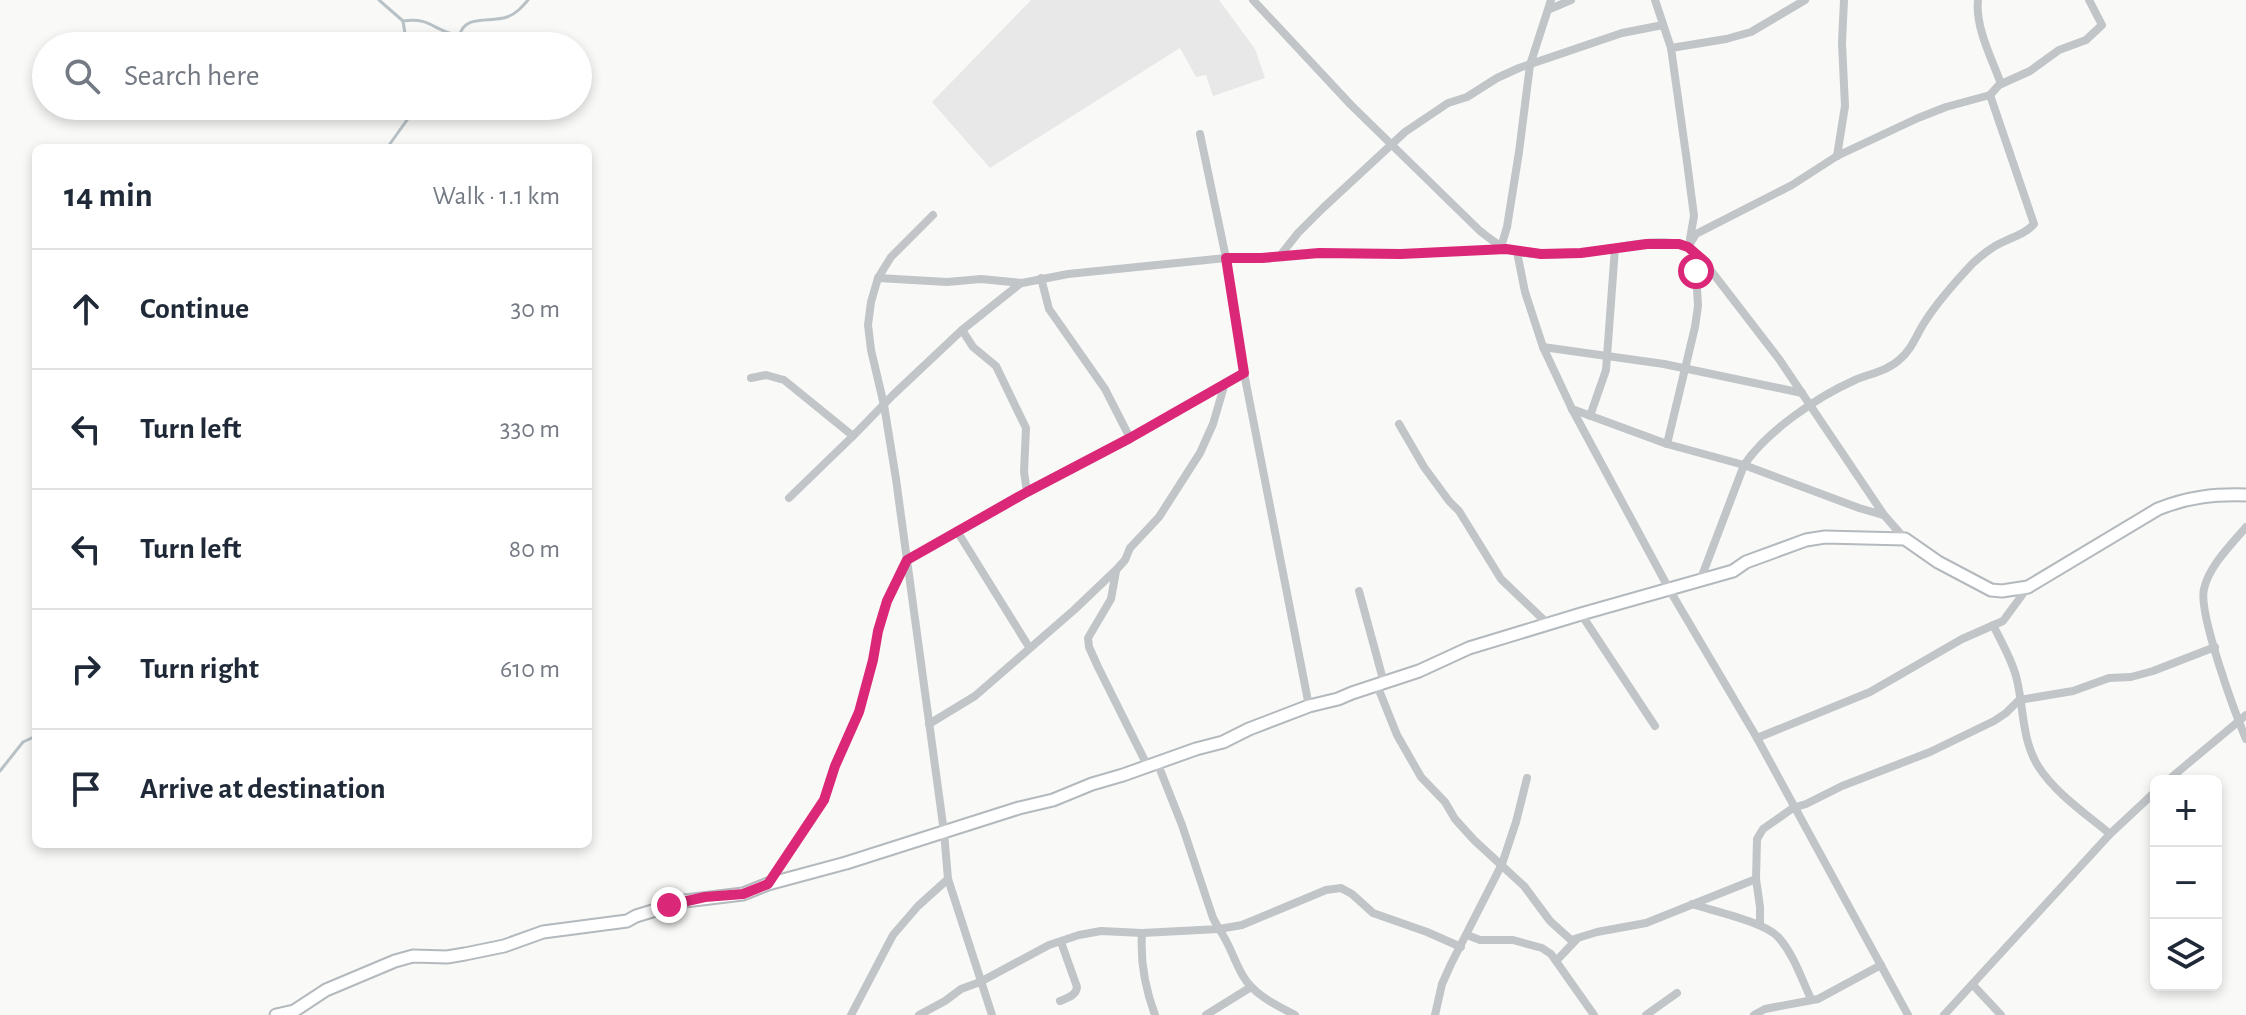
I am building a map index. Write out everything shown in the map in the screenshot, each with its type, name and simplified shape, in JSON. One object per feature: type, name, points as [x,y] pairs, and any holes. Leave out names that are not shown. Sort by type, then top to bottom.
[{"type":"street","points":[[1253,0],[1351,105],[1480,231],[1504,248],[1541,254],[1581,253],[1647,244],[1688,247],[1702,259],[1802,393],[1884,515],[1905,539],[1938,562],[1991,590],[2028,587],[2158,509],[2180,500],[2204,495],[2246,495]]},
{"type":"street","points":[[1504,248],[1530,65],[1550,5],[1571,0]]},
{"type":"street","points":[[1655,0],[1671,48],[1694,216],[1688,247]]},
{"type":"street","points":[[1671,48],[1751,32],[1805,0]]},
{"type":"street","points":[[1837,156],[1845,106],[1842,43],[1844,0]]},
{"type":"street","points":[[1978,0],[1984,37],[2001,84]]},
{"type":"street","points":[[1688,247],[1696,234],[1792,185],[1837,156],[1918,118],[1990,95],[2001,84],[2030,71],[2059,50],[2086,40],[2102,25],[2089,0]]},
{"type":"street","points":[[1279,257],[1323,208],[1405,132],[1448,103],[1467,97],[1497,78],[1530,65],[1622,33],[1663,25]]},
{"type":"street","points":[[1700,581],[1744,465],[1755,448],[1811,406],[1854,380],[1901,360],[1927,317],[1959,278],[1983,254],[2021,235],[2034,224],[1990,95]]},
{"type":"street","points":[[1200,134],[1309,706]]},
{"type":"street","points":[[933,215],[891,257],[878,278],[868,325],[884,405],[907,560],[948,879],[992,1015]]},
{"type":"street","points":[[878,278],[947,282],[981,279],[1022,283],[1041,278],[1226,258],[1504,248]]},
{"type":"street","points":[[1590,416],[1606,370],[1615,248]]},
{"type":"street","points":[[1517,252],[1525,292],[1543,347],[1572,409],[1669,589],[1757,738],[1908,1015]]},
{"type":"street","points":[[1667,444],[1695,327],[1698,306],[1696,271],[1702,259]]},
{"type":"street","points":[[1041,278],[1049,309],[1105,389],[1130,438]]},
{"type":"street","points":[[789,498],[962,330],[1022,283]]},
{"type":"street","points":[[962,330],[973,347],[996,366],[1026,428],[1024,472],[1027,492]]},
{"type":"street","points":[[1543,347],[1684,369],[1802,393]]},
{"type":"street","points":[[768,884],[824,800],[859,712],[887,601],[907,560],[1244,373]]},
{"type":"street","points":[[751,378],[766,375],[784,380],[853,436]]},
{"type":"street","points":[[929,724],[975,696],[1074,610],[1125,560],[1130,548],[1159,517],[1200,453],[1225,383]]},
{"type":"street","points":[[1572,409],[1667,444],[1744,465],[1884,515]]},
{"type":"street","points":[[1399,424],[1424,467],[1459,511],[1501,579],[1548,624]]},
{"type":"street","points":[[2246,527],[2209,575],[2203,591],[2203,608],[2242,718],[2246,739]]},
{"type":"street","points":[[957,531],[1029,647]]},
{"type":"street","points":[[276,1015],[294,1011],[326,990],[413,956],[447,957],[483,951],[543,932],[613,924],[685,901],[743,894],[1053,800],[1223,742],[1309,706],[1434,665],[1469,648],[1733,571],[1746,562],[1806,540],[1825,537],[1905,539]]},
{"type":"street","points":[[1117,569],[1108,606],[1088,638],[1089,647],[1182,825],[1213,918],[1227,940],[1242,975],[1251,987],[1295,1015]]},
{"type":"street","points":[[1757,738],[1870,692],[1962,639],[2003,621],[2028,587]]},
{"type":"street","points":[[1359,591],[1380,684],[1397,735],[1421,777],[1474,840],[1524,886],[1550,921],[1571,940],[1589,933],[1646,923],[1756,879]]},
{"type":"street","points":[[1581,614],[1655,726]]},
{"type":"street","points":[[1993,625],[2016,675],[2027,741],[2038,766],[2060,791],[2110,834]]},
{"type":"street","points":[[1760,925],[1757,839],[1763,829],[1793,808],[1930,752],[1994,721],[2019,700],[2073,691],[2109,678],[2131,677],[2215,647]]},
{"type":"street","points":[[2174,775],[2242,718]]},
{"type":"street","points":[[1435,1015],[1442,984],[1502,864],[1527,778]]},
{"type":"street","points":[[1944,1015],[2110,834],[2150,797]]},
{"type":"street","points":[[851,1015],[893,935],[918,906],[948,879]]},
{"type":"street","points":[[919,1015],[961,989],[1049,945],[1101,931],[1142,933],[1242,925],[1326,890],[1341,888],[1373,913],[1461,947]]},
{"type":"street","points":[[1691,904],[1760,925],[1779,938],[1811,999]]},
{"type":"street","points":[[1142,933],[1140,952],[1147,992],[1155,1015]]},
{"type":"street","points":[[1467,935],[1480,940],[1513,940],[1542,948],[1557,960],[1594,1015]]},
{"type":"street","points":[[1557,960],[1577,939]]},
{"type":"street","points":[[1060,1001],[1072,995],[1077,987],[1061,942]]},
{"type":"street","points":[[1754,1015],[1765,1009],[1826,995],[1881,965]]},
{"type":"street","points":[[1973,985],[2001,1015]]},
{"type":"street","points":[[1206,1015],[1251,987]]},
{"type":"street","points":[[1646,1015],[1677,993]]},
{"type":"shaded area","points":[[1031,0],[1219,0],[1255,49],[1265,78],[1213,96],[1206,75],[1196,77],[1180,48],[990,168],[932,102]]},
{"type":"waterway","points":[[379,0],[403,21]]},
{"type":"waterway","points":[[461,32],[473,21],[510,16],[528,0]]},
{"type":"waterway","points":[[405,32],[403,21],[412,20],[426,22],[448,32]]},
{"type":"waterway","points":[[390,144],[407,120]]},
{"type":"waterway","points":[[0,771],[23,742],[32,738]]},
{"type":"route","points":[[669,905],[705,897],[743,894],[768,884],[813,819],[824,800],[859,712],[887,601],[907,560],[1244,373],[1226,258],[1506,249],[1541,254],[1581,253],[1622,246],[1679,244],[1688,247],[1702,259],[1696,271]]}]
